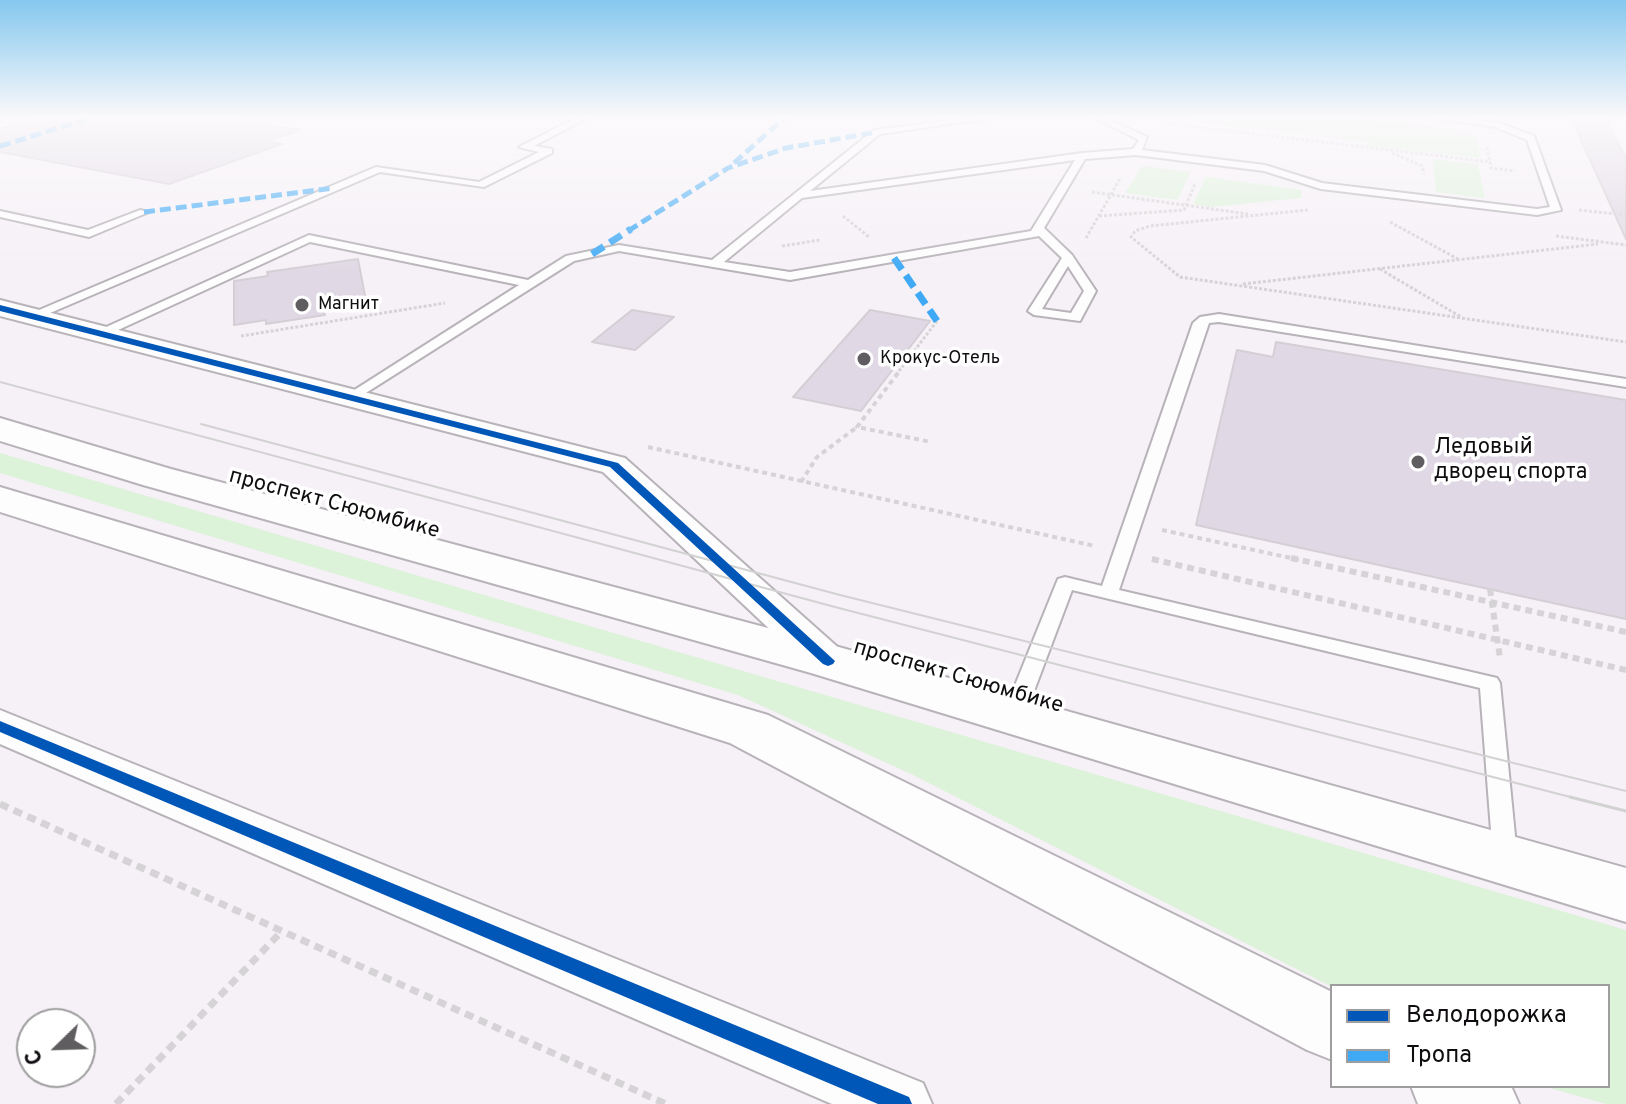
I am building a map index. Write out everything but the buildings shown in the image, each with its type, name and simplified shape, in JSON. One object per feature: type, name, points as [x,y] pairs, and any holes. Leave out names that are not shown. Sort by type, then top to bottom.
[{"type":"main road","name":"проспект Сююмбике","points":[[0,429],[157,477],[828,661],[1626,895]]},
{"type":"main road","points":[[0,499],[749,729],[1330,1026]]},
{"type":"main road","points":[[1451,1088],[1482,1104]]},
{"type":"street","points":[[0,308],[614,465],[828,661]]},
{"type":"street","points":[[0,726],[902,1104]]},
{"type":"lane","points":[[31,316],[378,170]]},
{"type":"lane","points":[[382,170],[480,185],[511,170]]},
{"type":"lane","points":[[714,264],[833,170]]},
{"type":"lane","points":[[803,195],[985,170]]},
{"type":"lane","points":[[350,399],[570,258],[619,248],[790,276],[1035,234],[1074,170]]},
{"type":"lane","points":[[1273,170],[1321,186],[1537,212],[1553,211],[1555,207],[1542,170]]},
{"type":"lane","points":[[0,214],[89,234],[144,212]]},
{"type":"lane","points":[[1038,229],[1070,260],[1090,291],[1075,318],[1034,311],[1070,260]]},
{"type":"lane","points":[[100,333],[309,238],[525,288]]},
{"type":"lane","points":[[1109,593],[1200,323],[1205,320],[1219,318],[1626,383]]},
{"type":"lane","points":[[1014,715],[1065,583],[1490,683],[1505,859]]},
{"type":"path","points":[[1070,260],[1126,170]]},
{"type":"path","points":[[1099,216],[1184,210],[1201,170]]},
{"type":"path","points":[[1504,170],[1543,174]]},
{"type":"path","points":[[1063,188],[1257,215]]},
{"type":"path","points":[[1555,207],[1626,215]]},
{"type":"path","points":[[835,209],[894,258]]},
{"type":"path","points":[[1312,209],[1150,226],[1135,231],[1131,237],[1180,277],[1626,342]]},
{"type":"path","points":[[1380,217],[1459,259]]},
{"type":"path","points":[[1548,234],[1626,245]]},
{"type":"path","points":[[1234,285],[1608,243]]},
{"type":"path","points":[[1380,268],[1464,318]]},
{"type":"path","points":[[232,337],[525,288]]},
{"type":"path","points":[[801,482],[817,457],[857,427],[937,321]]},
{"type":"path","points":[[857,427],[931,442]]},
{"type":"path","points":[[701,460],[1122,552],[1626,670]]},
{"type":"path","points":[[1132,523],[1626,632]]},
{"type":"path","points":[[1490,589],[1498,640]]},
{"type":"path","points":[[0,804],[666,1104]]},
{"type":"path","points":[[116,1104],[282,931]]},
{"type":"green space","points":[[1140,170],[1191,172],[1177,200],[1125,193]]},
{"type":"green space","points":[[1434,170],[1479,170],[1485,198],[1436,192]]},
{"type":"green space","points":[[1206,177],[1302,190],[1301,198],[1212,207],[1193,204]]},
{"type":"green space","points":[[0,453],[1626,930],[1626,1104],[1606,1104],[1550,1088],[1610,1088],[1610,984],[1330,986],[913,775],[738,695],[0,473]]},
{"type":"tram line","points":[[0,382],[835,607],[1578,799]]},
{"type":"tram line","points":[[201,424],[840,595],[1626,791]]},
{"type":"tram line","points":[[1570,797],[1578,799]]},
{"type":"tram line","points":[[1578,799],[1626,811]]},
{"type":"marked path","points":[[592,254],[726,170]]},
{"type":"marked path","points":[[144,212],[334,188]]},
{"type":"marked path","points":[[894,258],[937,321]]},
{"type":"cycle path","points":[[0,308],[614,465],[828,661]]},
{"type":"cycle path","points":[[0,726],[902,1104]]},
{"type":"place","name":"Магнит","points":[[302,305]]},
{"type":"place","name":"Крокус-Отель","points":[[864,359]]},
{"type":"place","name":"Ледовый дворец спорта","points":[[1418,462]]}]
